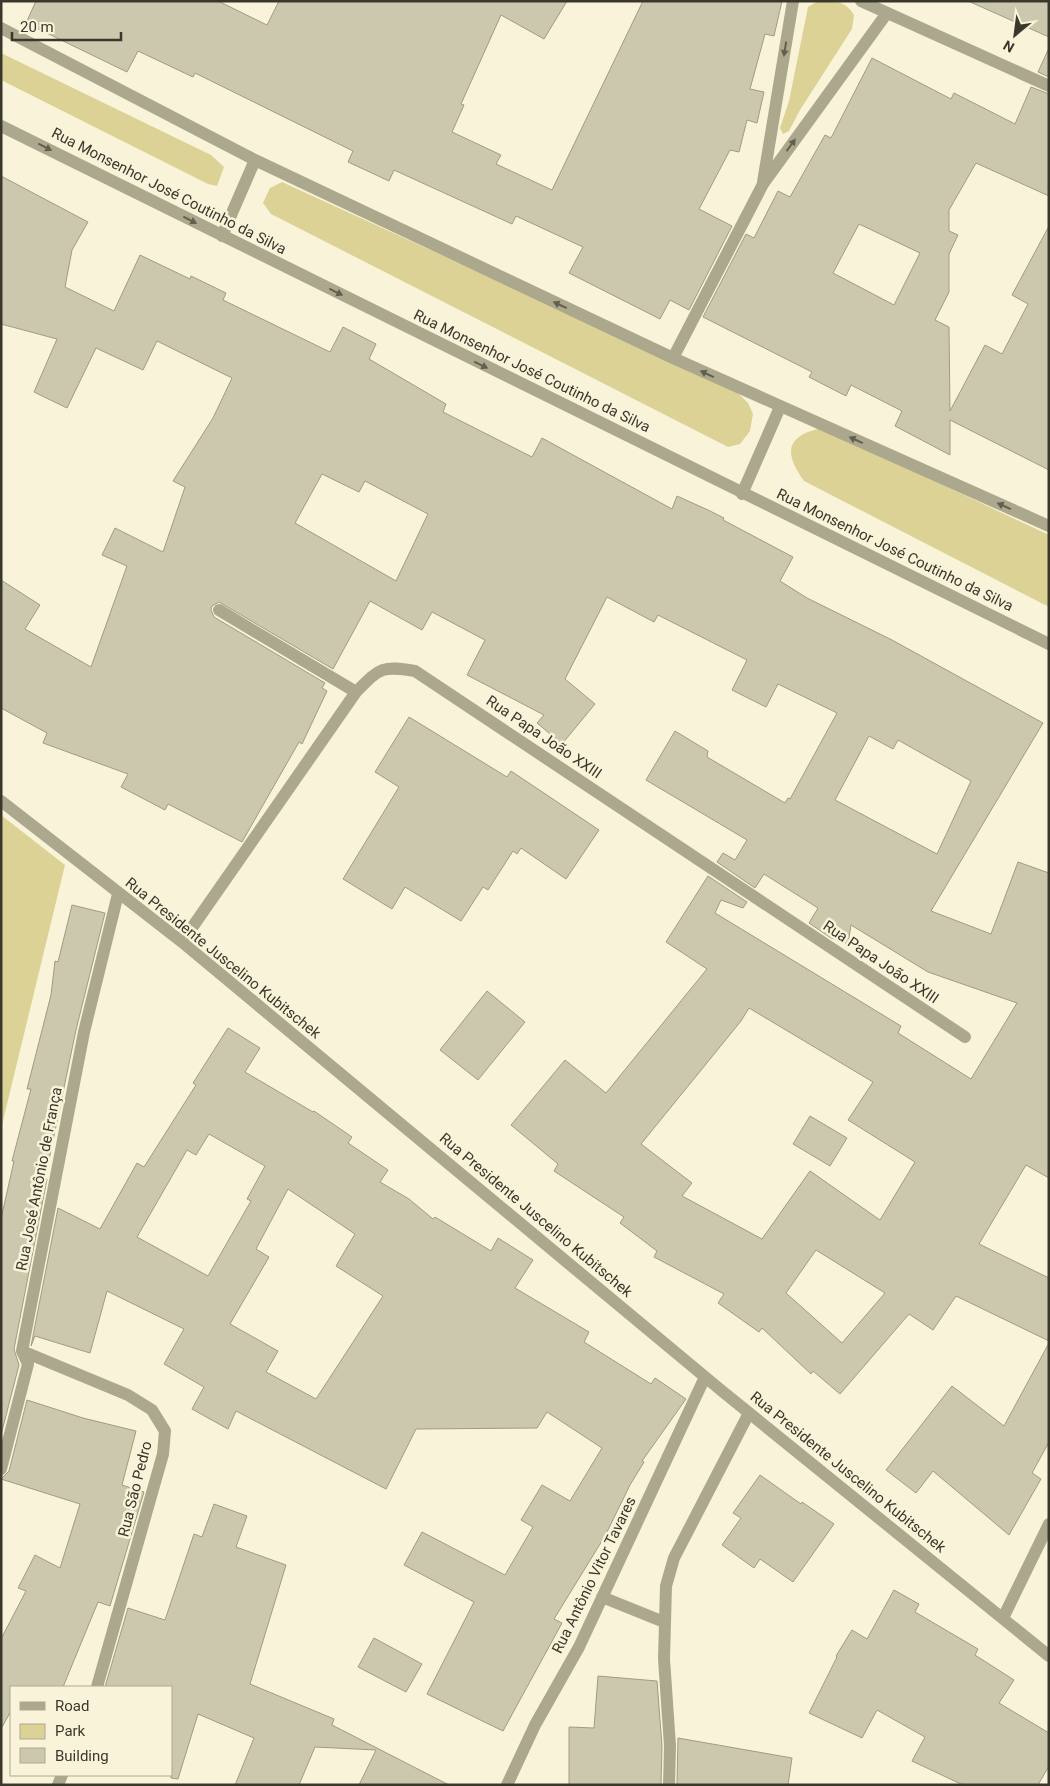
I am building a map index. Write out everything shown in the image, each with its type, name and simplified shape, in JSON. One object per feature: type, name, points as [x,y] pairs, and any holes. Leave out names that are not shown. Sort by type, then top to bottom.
[{"type":"street","points":[[763,184],[793,1]]},
{"type":"street","points":[[861,1],[1049,86]]},
{"type":"street","points":[[673,358],[763,184],[887,13]]},
{"type":"street","points":[[1,28],[255,160],[673,358],[1049,526]]},
{"type":"street","name":"Rua Monsenhor José Coutinho da Silva","points":[[1,126],[742,494],[1049,644]]},
{"type":"street","points":[[222,236],[255,160]]},
{"type":"street","points":[[742,494],[780,407]]},
{"type":"street","points":[[219,610],[356,692]]},
{"type":"street","name":"Rua Papa João XXIII","points":[[182,942],[356,692],[378,670],[397,668],[415,670],[965,1037]]},
{"type":"street","name":"Rua Presidente Juscelino Kubitschek","points":[[1,801],[182,942],[705,1377],[1049,1656]]},
{"type":"street","name":"Rua José Antônio de França","points":[[1,1469],[28,1364],[22,1351],[84,1032],[118,894]]},
{"type":"street","name":"Rua São Pedro","points":[[22,1351],[128,1395],[152,1410],[165,1431],[163,1454],[96,1686]]},
{"type":"street","name":"Rua Antônio Vitor Tavares","points":[[507,1785],[535,1725],[579,1647],[705,1377]]},
{"type":"street","points":[[669,1785],[664,1622],[666,1586],[674,1558],[749,1413]]},
{"type":"street","points":[[1003,1618],[1049,1524]]},
{"type":"street","points":[[602,1597],[664,1622]]},
{"type":"green space","points":[[818,1],[834,1],[847,6],[854,15],[852,29],[800,110],[789,131],[783,134],[780,128],[789,101],[808,7]]},
{"type":"green space","points":[[1,53],[211,155],[224,167],[217,186],[208,184],[1,80]]},
{"type":"green space","points":[[282,182],[734,389],[748,403],[753,414],[750,431],[740,444],[728,447],[271,214],[263,203],[270,188]]},
{"type":"green space","points":[[822,428],[1049,535],[1049,607],[804,481],[793,462],[792,447],[801,436]]},
{"type":"green space","points":[[1,815],[65,865],[1,1129]]},
{"type":"building","points":[[36,1],[218,1],[267,25],[279,1],[567,1],[544,39],[501,15],[461,104],[464,105],[452,132],[501,155],[496,164],[552,190],[643,1],[782,1],[774,36],[765,34],[750,89],[764,92],[757,123],[747,120],[739,152],[730,150],[699,209],[732,226],[689,310],[670,300],[660,319],[569,273],[583,247],[516,216],[512,224],[394,170],[389,181],[348,162],[353,151],[195,73],[193,77],[138,51],[127,72],[26,23]]},
{"type":"building","points":[[968,1],[1049,1],[1049,37]]},
{"type":"building","points":[[1049,48],[1049,77],[1038,72]]},
{"type":"building","points":[[872,58],[951,99],[954,93],[1015,124],[1031,87],[1049,94],[1049,196],[976,163],[949,210],[949,231],[958,235],[949,254],[949,292],[935,320],[949,327],[950,411],[985,345],[1002,354],[1028,304],[1012,295],[1049,226],[1049,470],[950,420],[950,455],[895,426],[902,411],[851,385],[846,396],[809,377],[812,372],[703,317],[746,234],[754,238],[778,191],[790,197],[825,135],[831,138]],"holes":[[[859,224],[920,253],[894,305],[833,273]]]},
{"type":"building","points":[[1,176],[88,222],[72,250],[65,287],[114,311],[140,255],[190,279],[191,276],[226,293],[223,300],[330,352],[343,327],[376,344],[369,359],[446,404],[443,412],[532,457],[542,438],[672,509],[677,496],[724,518],[723,520],[793,557],[780,581],[807,598],[892,640],[1043,723],[931,911],[991,934],[1018,862],[1049,873],[1049,1178],[1026,1165],[979,1244],[1049,1278],[1049,1341],[956,1296],[933,1330],[909,1314],[840,1394],[813,1371],[811,1374],[762,1328],[759,1332],[718,1303],[724,1294],[654,1257],[657,1251],[620,1223],[624,1217],[554,1171],[558,1164],[511,1125],[565,1060],[606,1093],[707,969],[666,942],[708,876],[747,902],[743,908],[721,900],[715,913],[901,1026],[898,1033],[971,1079],[1017,1003],[928,972],[851,925],[848,944],[831,938],[809,923],[818,908],[764,874],[755,888],[717,862],[723,853],[735,860],[747,840],[646,780],[675,731],[708,751],[707,757],[785,803],[788,798],[790,799],[837,713],[778,684],[766,707],[732,690],[747,660],[658,615],[654,622],[607,597],[565,679],[595,704],[562,744],[537,723],[544,715],[467,675],[485,640],[432,612],[422,630],[370,601],[333,669],[219,602],[212,606],[211,610],[214,617],[325,683],[322,688],[327,691],[302,744],[299,742],[242,842],[168,804],[165,810],[121,787],[128,774],[43,743],[47,733],[1,708],[1,580],[40,605],[25,629],[91,667],[127,566],[102,555],[115,528],[163,552],[185,487],[173,481],[213,418],[232,378],[157,341],[143,370],[96,348],[67,408],[34,392],[57,339],[1,324]],"holes":[[[322,474],[359,492],[365,481],[428,514],[396,581],[295,523]],[[869,736],[893,749],[898,740],[971,781],[937,854],[835,800]],[[749,1008],[873,1082],[848,1120],[915,1162],[880,1220],[810,1171],[762,1239],[682,1196],[692,1183],[641,1144],[741,1021]],[[816,1250],[885,1293],[842,1343],[786,1293]]]},
{"type":"building","points":[[409,717],[507,777],[511,771],[599,830],[566,879],[521,848],[517,854],[513,851],[488,890],[483,887],[461,921],[405,887],[392,909],[343,879],[399,787],[375,772]]},
{"type":"building","points":[[72,905],[105,913],[76,1030],[45,1179],[47,1179],[14,1349],[19,1365],[1,1435],[1,1219],[14,1161],[12,1161],[31,1089],[27,1089],[51,995],[55,961],[58,962]]},
{"type":"building","points":[[487,991],[525,1022],[478,1080],[440,1050]]},
{"type":"building","points":[[228,1028],[260,1048],[245,1072],[314,1111],[352,1137],[348,1143],[388,1170],[380,1182],[409,1199],[433,1219],[435,1217],[491,1251],[498,1238],[533,1260],[515,1288],[589,1332],[584,1342],[651,1384],[655,1378],[686,1399],[642,1461],[644,1462],[630,1485],[605,1536],[554,1619],[562,1623],[503,1731],[427,1694],[474,1602],[404,1565],[422,1532],[505,1575],[533,1527],[521,1520],[542,1485],[570,1501],[602,1448],[547,1412],[537,1428],[416,1429],[386,1489],[236,1411],[228,1429],[192,1409],[204,1387],[164,1364],[184,1329],[107,1291],[90,1353],[35,1336],[31,1346],[58,1208],[100,1229],[137,1163],[144,1167],[196,1085],[193,1083]],"holes":[[[209,1134],[265,1166],[247,1199],[251,1201],[208,1276],[137,1237],[187,1150],[196,1155]],[[288,1189],[355,1234],[336,1266],[383,1296],[316,1399],[266,1372],[278,1351],[230,1324],[269,1257],[256,1249]]]},
{"type":"building","points":[[810,1116],[847,1138],[830,1166],[793,1144]]},
{"type":"building","points":[[1049,1343],[1049,1442],[1032,1473],[1041,1479],[1009,1535],[933,1471],[916,1493],[886,1470],[952,1386],[1004,1426]]},
{"type":"building","points":[[27,1400],[83,1418],[136,1431],[122,1485],[144,1492],[110,1606],[98,1602],[63,1686],[10,1686],[10,1713],[1,1729],[1,1639],[26,1591],[18,1588],[35,1555],[60,1568],[80,1504],[1,1479],[9,1471]]},
{"type":"building","points":[[760,1475],[801,1504],[802,1502],[834,1524],[793,1582],[760,1559],[754,1568],[722,1545],[741,1518],[733,1513]]},
{"type":"building","points":[[214,1504],[247,1516],[236,1547],[286,1565],[250,1684],[334,1719],[332,1725],[449,1785],[359,1785],[376,1750],[315,1747],[299,1785],[235,1785],[254,1738],[198,1714],[178,1779],[171,1778],[172,1686],[105,1686],[128,1608],[165,1620],[194,1534],[202,1537]]},
{"type":"building","points":[[894,1590],[919,1604],[915,1612],[978,1649],[975,1655],[1014,1680],[999,1703],[1049,1733],[1049,1766],[1038,1785],[963,1785],[912,1761],[925,1737],[877,1710],[862,1738],[809,1713],[836,1656],[852,1630],[867,1639]]},
{"type":"building","points":[[374,1638],[422,1664],[406,1692],[358,1667]]},
{"type":"building","points":[[598,1676],[657,1681],[662,1746],[661,1785],[569,1785],[569,1727],[594,1728]]},
{"type":"building","points":[[678,1738],[792,1758],[788,1785],[677,1785]]}]
